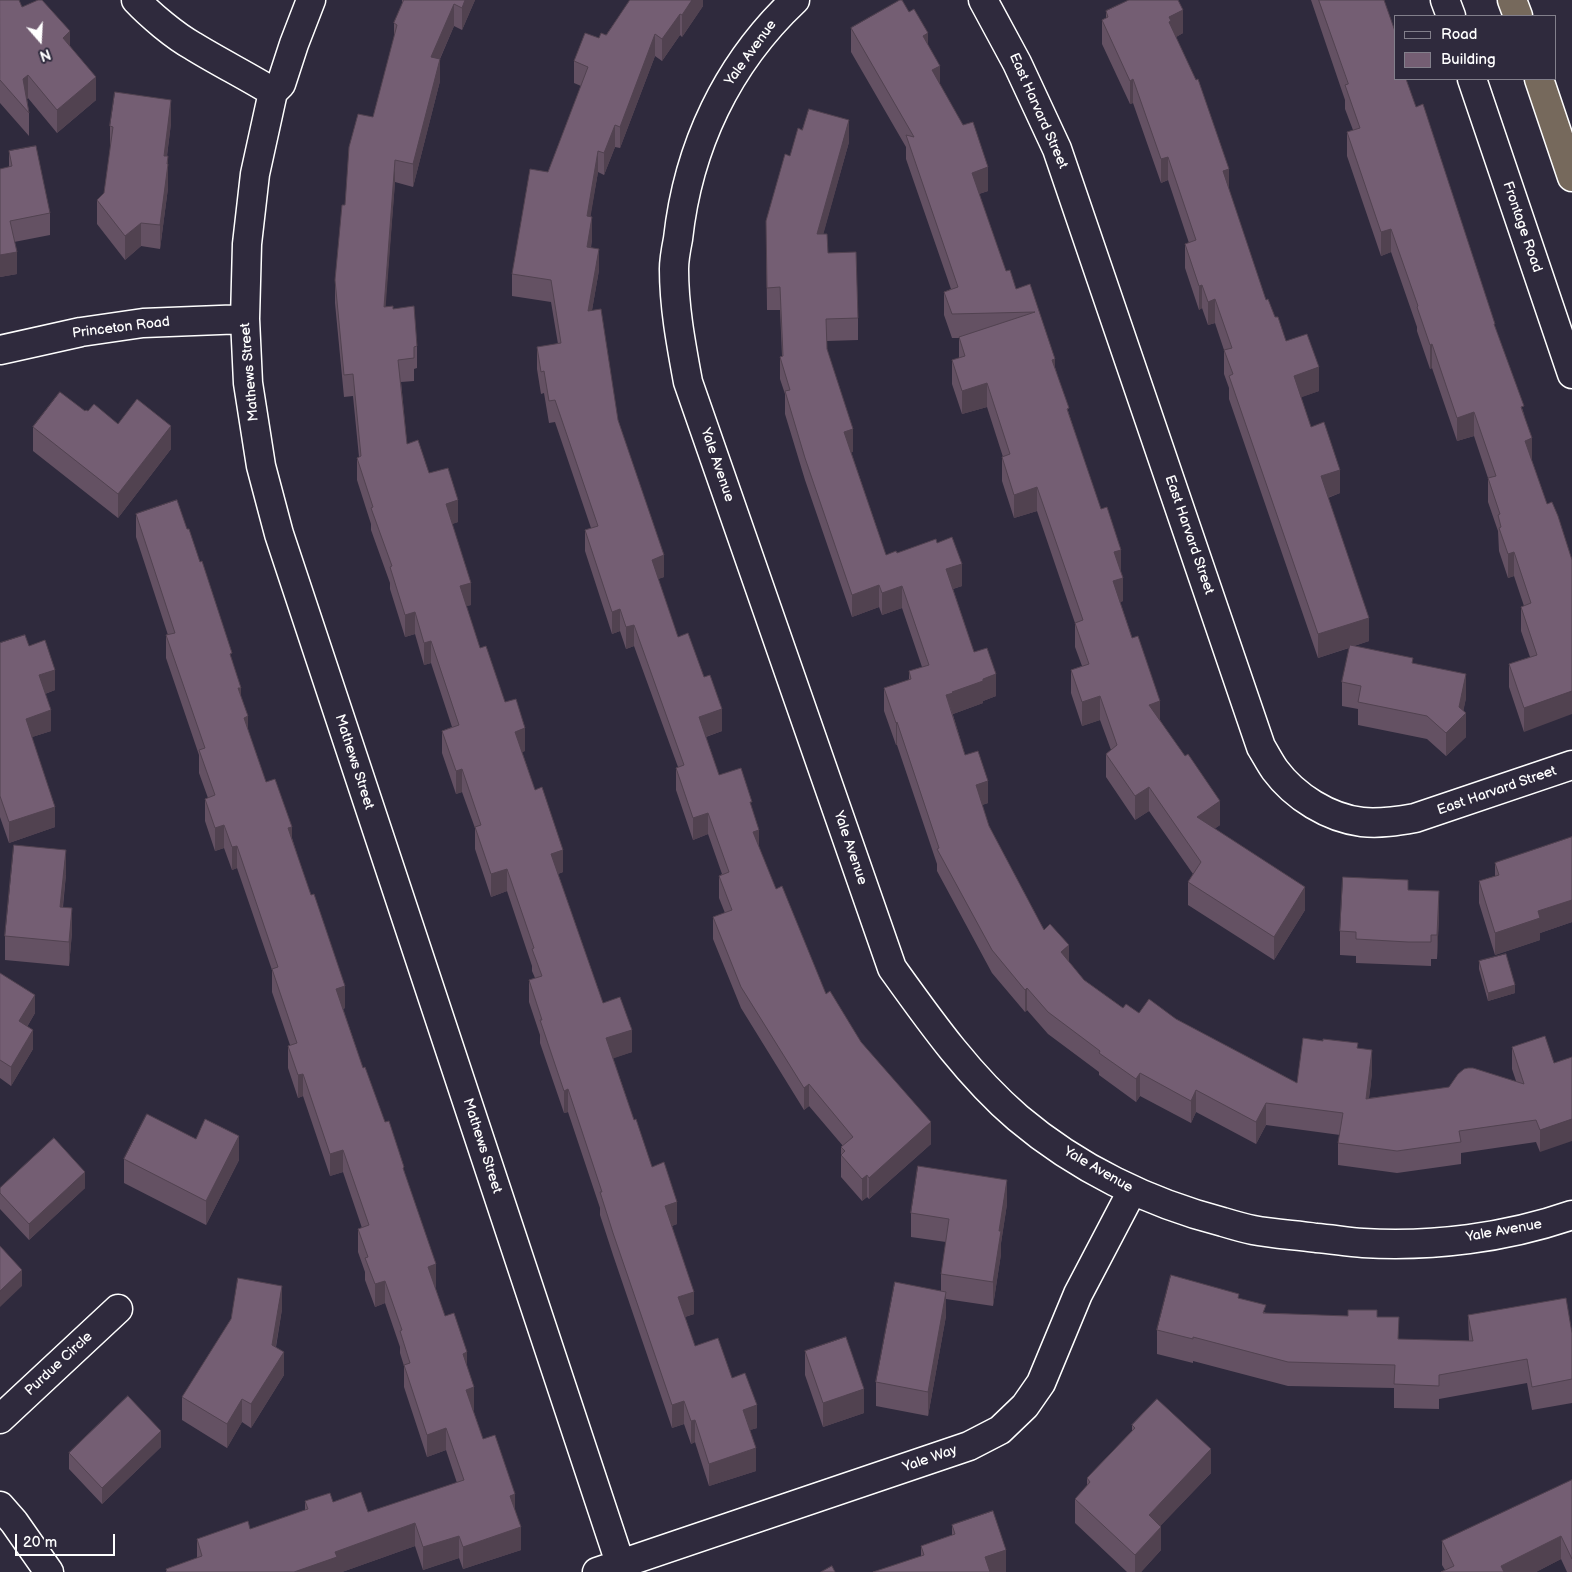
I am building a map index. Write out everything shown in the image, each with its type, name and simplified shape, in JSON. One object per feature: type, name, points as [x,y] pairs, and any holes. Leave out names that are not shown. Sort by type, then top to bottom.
[{"type":"highway","points":[[1512,0],[1518,15]]},
{"type":"highway","points":[[1539,80],[1572,177]]},
{"type":"street","points":[[136,0],[191,46],[245,74],[273,92],[281,84],[311,0]]},
{"type":"street","name":"Yale Avenue","points":[[795,0],[777,17],[736,70],[716,106],[697,149],[681,208],[674,268],[676,322],[688,382],[892,968],[929,1020],[972,1074],[1018,1118],[1069,1156],[1132,1191],[1191,1214],[1253,1230],[1362,1243],[1422,1243],[1492,1236],[1550,1223],[1572,1215]]},
{"type":"street","name":"East Harvard Street","points":[[983,0],[1017,63],[1058,149],[1261,747],[1275,771],[1299,795],[1328,813],[1361,822],[1388,823],[1415,818],[1572,765]]},
{"type":"street","points":[[1445,0],[1450,15]]},
{"type":"street","name":"Frontage Road","points":[[1472,80],[1572,374]]},
{"type":"street","name":"Mathews Street","points":[[273,92],[254,183],[247,244],[245,319],[248,384],[261,466],[279,534],[614,1569]]},
{"type":"street","name":"Princeton Road","points":[[0,350],[81,332],[143,323],[245,319]]},
{"type":"street","name":"Yale Way","points":[[614,1569],[969,1446],[1000,1430],[1025,1406],[1041,1383],[1078,1294],[1132,1191]]},
{"type":"street","name":"Purdue Circle","points":[[0,1419],[118,1309]]},
{"type":"street","points":[[0,1506],[14,1522],[49,1572]]},
{"type":"building","points":[[0,0],[19,0],[22,7],[42,0],[70,31],[63,38],[96,77],[57,110],[28,75],[23,79],[29,113],[0,80]]},
{"type":"building","points":[[404,0],[465,0],[462,8],[454,4],[431,57],[440,59],[413,164],[395,160],[384,307],[393,306],[393,309],[414,306],[417,346],[414,347],[414,358],[398,360],[407,444],[418,440],[429,473],[448,468],[458,500],[446,504],[471,583],[460,586],[480,648],[486,646],[505,702],[516,699],[525,728],[515,732],[535,790],[542,787],[563,850],[551,854],[603,1003],[620,997],[632,1030],[606,1038],[652,1167],[664,1162],[677,1202],[665,1206],[694,1292],[678,1297],[695,1346],[718,1338],[732,1378],[745,1373],[757,1405],[743,1410],[756,1448],[709,1464],[695,1420],[691,1421],[684,1401],[672,1405],[613,1233],[600,1192],[602,1192],[568,1089],[564,1091],[540,1020],[542,1020],[529,980],[542,976],[532,949],[534,948],[507,869],[491,874],[475,827],[481,825],[462,769],[456,771],[442,731],[459,725],[431,641],[424,643],[415,612],[405,615],[390,567],[392,566],[371,508],[373,507],[357,458],[361,456],[353,374],[344,375],[335,280],[342,205],[345,205],[349,147],[358,114],[373,117],[397,25],[394,23]]},
{"type":"building","points":[[630,0],[692,0],[662,39],[655,34],[620,127],[615,125],[604,153],[598,151],[587,216],[592,217],[587,247],[599,249],[588,311],[601,309],[618,420],[664,555],[652,560],[678,637],[688,633],[704,677],[710,675],[722,709],[699,717],[719,775],[741,768],[759,830],[753,832],[776,889],[782,886],[826,994],[830,991],[861,1042],[931,1122],[869,1178],[867,1175],[862,1179],[841,1155],[845,1151],[841,1147],[853,1137],[809,1084],[804,1088],[741,987],[713,917],[732,910],[719,876],[729,872],[708,813],[693,818],[676,768],[684,765],[634,625],[626,627],[620,609],[612,612],[585,530],[598,526],[555,400],[549,401],[544,371],[541,372],[537,347],[561,343],[551,280],[512,274],[530,169],[548,172],[588,67],[574,61],[585,33],[599,38],[601,33],[606,35]]},
{"type":"building","points":[[902,0],[909,12],[914,9],[928,33],[923,36],[940,66],[932,70],[963,125],[973,122],[988,167],[972,173],[1006,271],[1010,270],[1016,289],[1030,284],[1055,359],[1052,360],[1069,408],[1067,409],[1101,509],[1107,507],[1121,550],[1114,552],[1123,578],[1113,581],[1132,638],[1138,636],[1160,701],[1149,705],[1185,756],[1188,754],[1220,801],[1197,817],[1305,887],[1274,937],[1188,882],[1201,862],[1149,787],[1135,796],[1106,754],[1117,745],[1100,696],[1082,702],[1071,670],[1089,664],[1075,623],[1083,620],[1037,487],[1014,495],[1002,457],[1010,454],[987,383],[962,391],[952,360],[965,356],[959,337],[1035,312],[952,314],[944,292],[958,287],[906,135],[914,137],[851,28]]},
{"type":"building","points":[[1129,0],[1178,0],[1183,10],[1169,17],[1171,21],[1169,22],[1196,80],[1198,79],[1229,169],[1223,171],[1266,300],[1268,299],[1275,317],[1278,317],[1286,341],[1307,334],[1319,367],[1294,376],[1311,427],[1324,422],[1340,470],[1321,476],[1369,618],[1318,634],[1229,376],[1233,374],[1224,350],[1232,348],[1215,299],[1208,302],[1202,285],[1199,286],[1185,244],[1196,240],[1168,157],[1161,159],[1133,79],[1130,81],[1102,20],[1108,17],[1106,11]]},
{"type":"building","points":[[1319,0],[1384,0],[1394,28],[1394,80],[1406,80],[1416,107],[1423,104],[1494,324],[1524,406],[1521,407],[1532,438],[1525,441],[1547,504],[1552,502],[1558,516],[1572,560],[1572,691],[1524,708],[1509,664],[1537,655],[1521,607],[1531,603],[1514,552],[1508,554],[1499,528],[1501,527],[1498,515],[1500,514],[1488,478],[1496,476],[1474,412],[1457,418],[1391,229],[1381,232],[1347,132],[1360,128],[1345,85],[1348,84]]},
{"type":"building","points":[[115,92],[171,100],[164,156],[168,156],[168,164],[160,225],[141,223],[125,236],[97,200],[104,193],[113,127],[110,126]]},
{"type":"building","points":[[809,109],[849,120],[817,234],[827,234],[828,253],[856,252],[858,318],[826,319],[827,349],[853,429],[844,432],[886,555],[936,539],[937,543],[952,537],[962,564],[946,569],[974,652],[987,648],[996,674],[946,695],[965,755],[978,751],[988,781],[976,785],[989,826],[1044,930],[1050,924],[1069,945],[1061,952],[1084,980],[1123,1008],[1126,1004],[1139,1013],[1149,999],[1176,1019],[1297,1083],[1303,1038],[1358,1043],[1357,1048],[1372,1050],[1366,1099],[1449,1087],[1458,1074],[1468,1068],[1524,1084],[1512,1047],[1545,1036],[1554,1063],[1572,1057],[1572,1119],[1540,1130],[1536,1120],[1459,1131],[1461,1142],[1397,1151],[1338,1143],[1343,1113],[1266,1103],[1256,1122],[1196,1090],[1191,1101],[1140,1073],[1136,1079],[1099,1053],[1100,1051],[1048,1012],[1027,988],[1025,990],[992,950],[937,849],[939,848],[884,688],[911,679],[909,671],[929,665],[902,586],[882,593],[879,585],[852,595],[805,458],[785,391],[790,390],[780,357],[783,356],[780,287],[767,288],[766,221],[785,154],[790,156],[798,128],[802,130]]},
{"type":"building","points":[[36,146],[50,213],[10,221],[17,252],[0,255],[0,169],[12,166],[9,151]]},
{"type":"building","points":[[60,392],[85,411],[88,411],[94,404],[118,424],[137,399],[171,426],[118,494],[33,427]]},
{"type":"building","points":[[177,500],[200,562],[202,561],[232,653],[230,654],[241,688],[238,688],[248,716],[244,718],[266,782],[275,779],[292,827],[288,828],[311,895],[314,894],[345,986],[336,989],[363,1068],[365,1067],[385,1122],[389,1121],[436,1264],[428,1267],[445,1316],[454,1313],[467,1352],[463,1354],[474,1387],[466,1390],[483,1439],[495,1435],[515,1494],[510,1496],[521,1527],[463,1547],[459,1536],[423,1547],[415,1523],[335,1552],[337,1557],[294,1572],[167,1572],[166,1569],[202,1556],[197,1539],[248,1521],[250,1529],[308,1509],[305,1501],[330,1493],[333,1502],[361,1492],[368,1512],[464,1480],[446,1428],[427,1435],[404,1365],[410,1363],[400,1331],[402,1330],[385,1281],[375,1284],[365,1258],[368,1257],[358,1229],[369,1225],[343,1150],[330,1154],[303,1074],[298,1075],[288,1046],[297,1043],[272,969],[278,967],[237,846],[232,847],[224,825],[215,828],[205,799],[215,795],[199,750],[205,748],[166,635],[175,633],[136,514]]},
{"type":"building","points":[[25,635],[29,646],[45,640],[55,670],[39,675],[51,710],[26,719],[55,807],[9,822],[0,796],[0,643]]},
{"type":"building","points":[[1350,645],[1413,658],[1412,663],[1466,674],[1459,707],[1466,713],[1446,733],[1427,716],[1358,702],[1361,686],[1342,682]]},
{"type":"building","points":[[1572,837],[1572,900],[1538,911],[1540,918],[1495,933],[1479,881],[1499,875],[1495,863]]},
{"type":"building","points":[[14,845],[66,850],[60,907],[72,908],[69,942],[5,936]]},
{"type":"building","points":[[1343,877],[1408,880],[1408,890],[1439,891],[1437,935],[1431,935],[1431,942],[1408,942],[1356,939],[1356,932],[1340,931]]},
{"type":"building","points":[[1506,954],[1515,985],[1488,993],[1479,961]]},
{"type":"building","points":[[0,973],[35,995],[19,1021],[33,1030],[11,1067],[0,1060]]},
{"type":"building","points":[[147,1114],[196,1139],[205,1119],[239,1136],[206,1201],[124,1159]]},
{"type":"building","points":[[54,1138],[85,1172],[29,1224],[0,1193],[0,1188]]},
{"type":"building","points":[[918,1166],[1007,1180],[993,1282],[941,1274],[949,1219],[911,1213]]},
{"type":"building","points":[[0,1246],[22,1270],[0,1291]]},
{"type":"building","points":[[1171,1275],[1239,1294],[1238,1298],[1266,1305],[1263,1313],[1348,1316],[1348,1310],[1377,1310],[1377,1317],[1399,1317],[1398,1339],[1473,1341],[1468,1315],[1566,1298],[1572,1333],[1572,1379],[1532,1387],[1527,1359],[1439,1375],[1439,1386],[1394,1384],[1395,1365],[1288,1362],[1193,1337],[1193,1339],[1157,1330]]},
{"type":"building","points":[[238,1278],[282,1286],[272,1345],[284,1352],[251,1404],[242,1399],[227,1424],[182,1397],[231,1319]]},
{"type":"building","points":[[895,1282],[946,1292],[928,1392],[876,1382]]},
{"type":"building","points":[[846,1337],[864,1389],[823,1403],[805,1351]]},
{"type":"building","points":[[128,1396],[161,1431],[102,1488],[69,1453]]},
{"type":"building","points":[[1157,1399],[1211,1449],[1149,1515],[1161,1527],[1135,1555],[1075,1499],[1090,1482],[1087,1478],[1135,1428],[1132,1425]]},
{"type":"building","points":[[1572,1480],[1572,1559],[1561,1536],[1501,1566],[1504,1572],[1441,1572],[1454,1566],[1442,1541]]},
{"type":"building","points":[[993,1511],[1006,1550],[985,1557],[990,1572],[873,1572],[924,1555],[921,1546],[955,1534],[952,1525]]},
{"type":"building","points":[[832,1566],[835,1572],[821,1572]]}]
